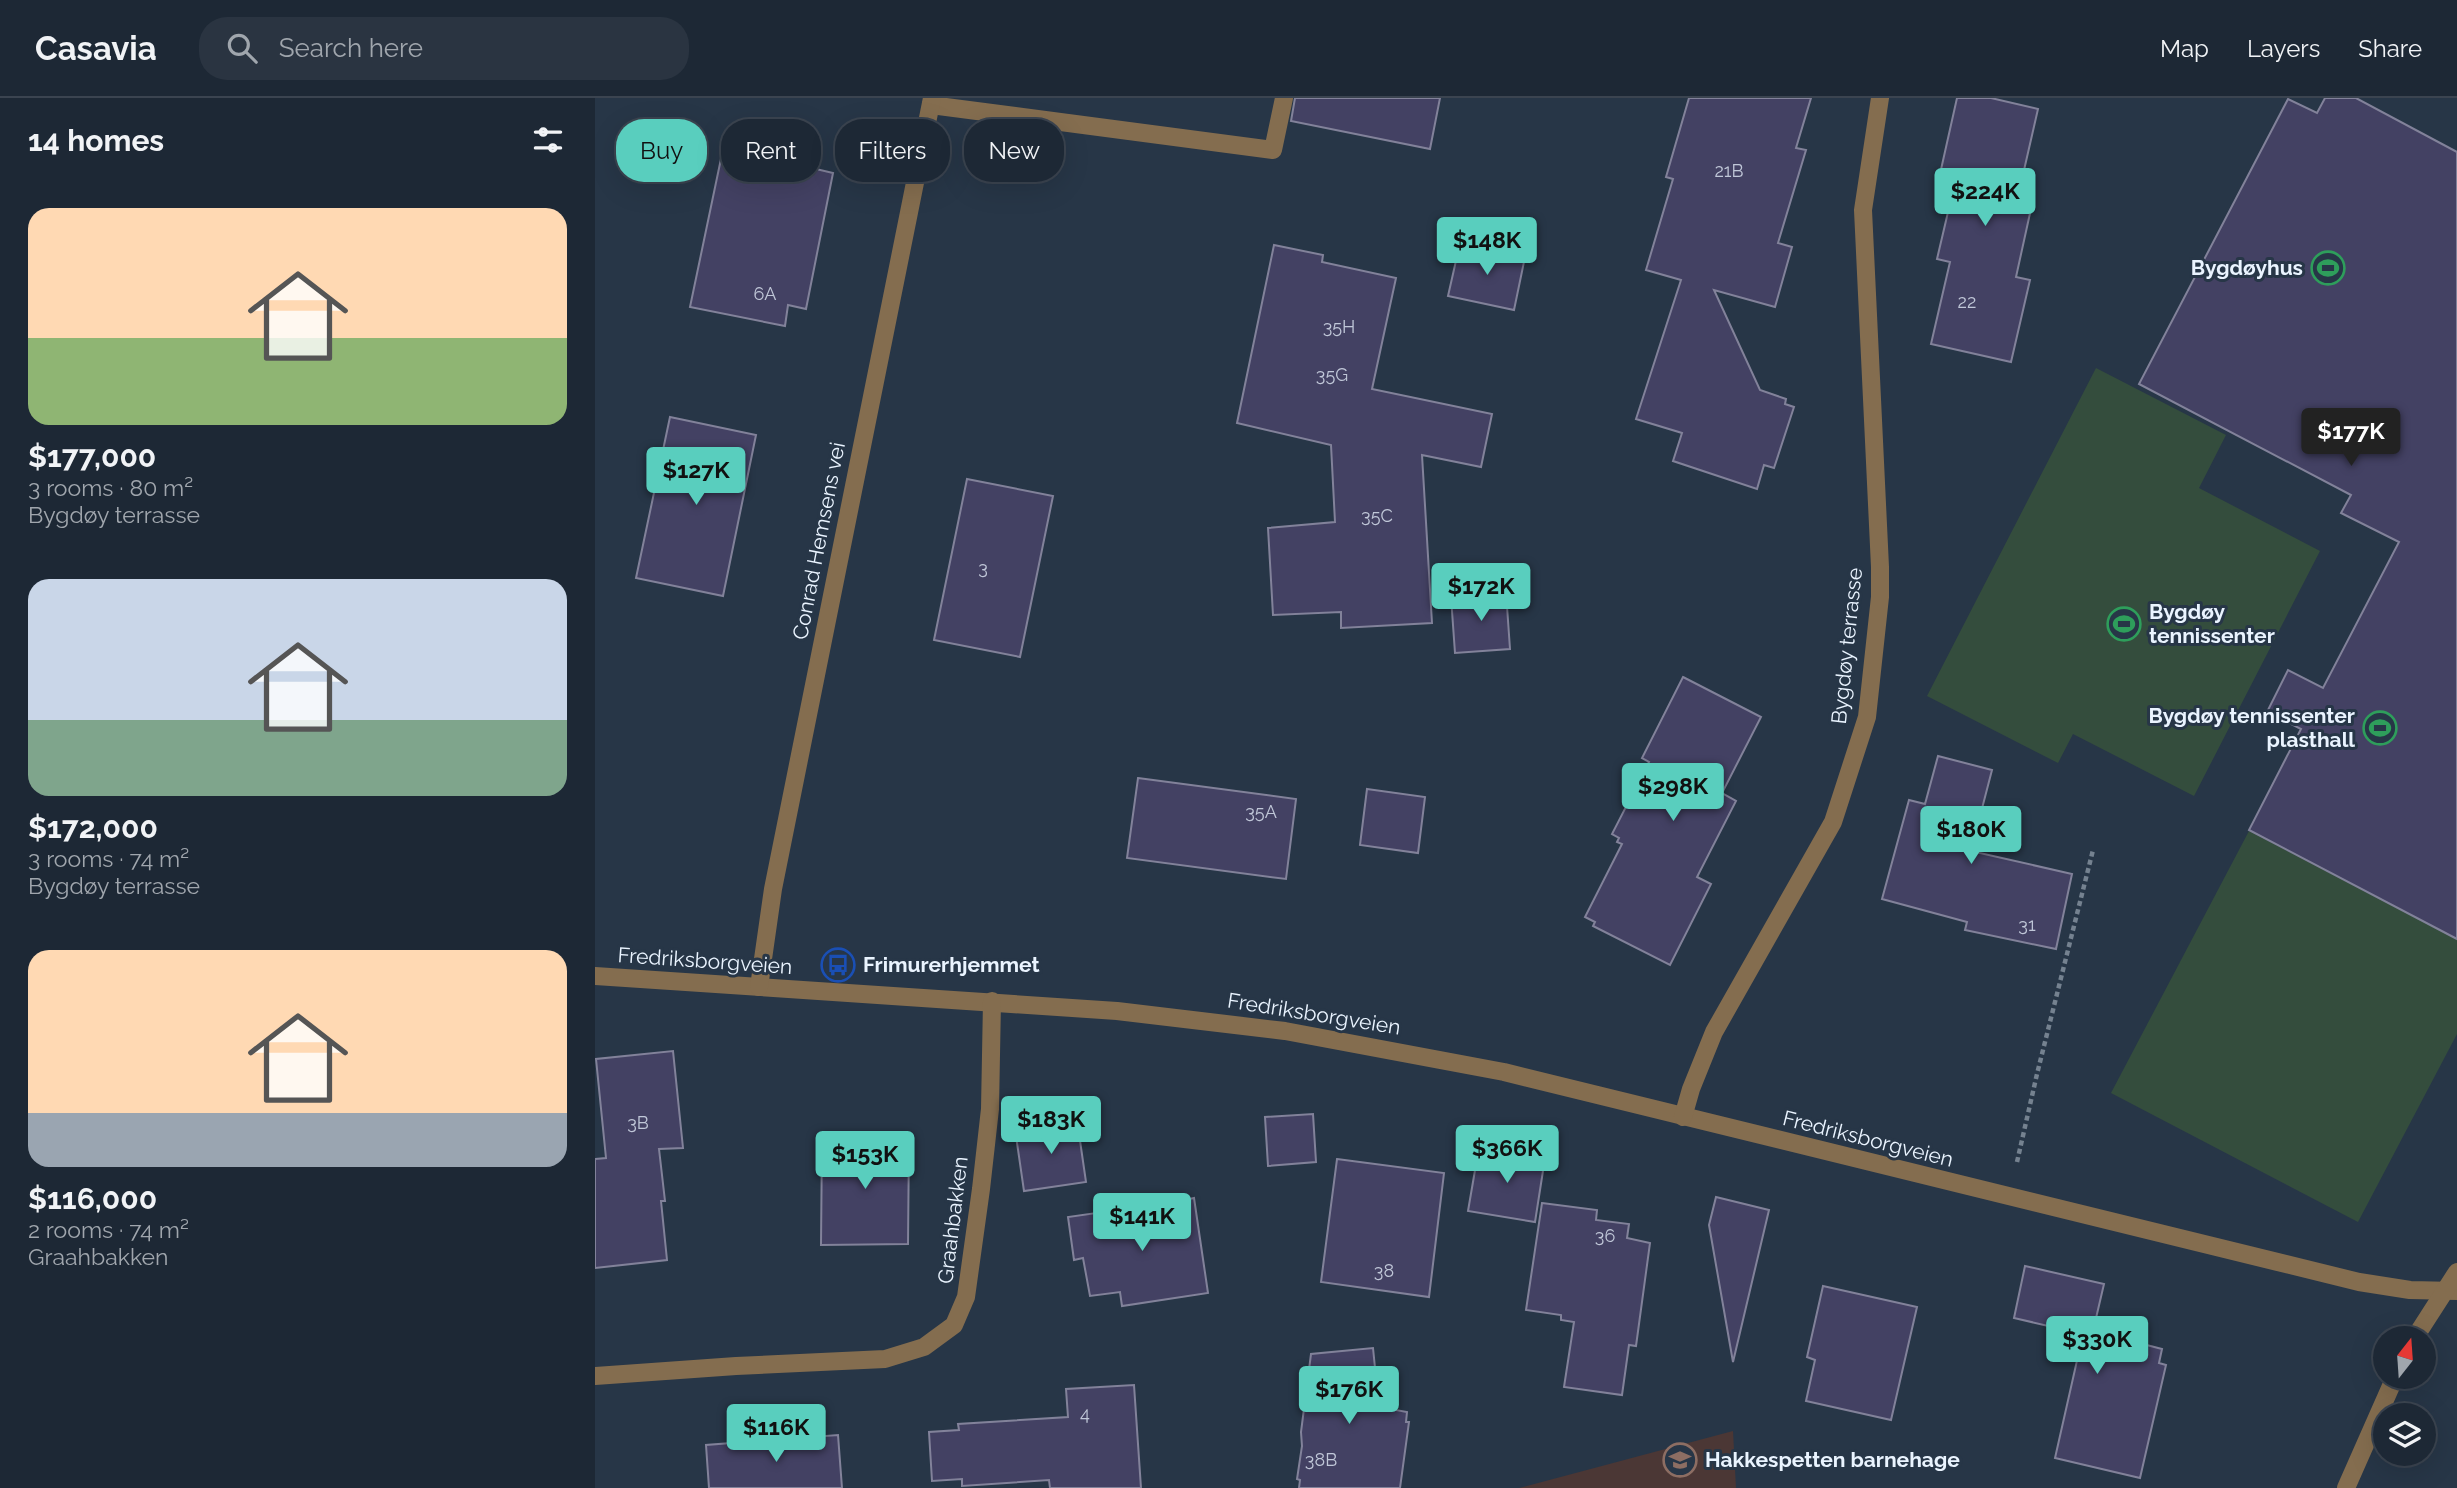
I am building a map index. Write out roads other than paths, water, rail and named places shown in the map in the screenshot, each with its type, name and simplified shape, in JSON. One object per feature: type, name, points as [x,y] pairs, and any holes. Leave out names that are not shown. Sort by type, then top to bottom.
[{"type":"street","name":"Conrad Hemsens vei","points":[[759,987],[773,889],[932,101],[1273,150],[1284,98]]},
{"type":"street","name":"Bygdøy terrasse","points":[[1683,1117],[1714,1032],[1833,822],[1867,717],[1880,587],[1863,211],[1880,98]]},
{"type":"street","name":"Fredriksborgveien","points":[[595,976],[1141,1013],[1298,1033],[1481,1067],[2359,1282],[2410,1290],[2451,1291]]},
{"type":"street","name":"Graahbakken","points":[[595,1376],[885,1359],[924,1348],[954,1325],[966,1297],[981,1189],[990,1110],[992,1001]]},
{"type":"street","points":[[2424,1326],[2451,1291],[2457,1272]]},
{"type":"street","points":[[2346,1488],[2389,1390]]},
{"type":"place","name":"Bygdøyhus","points":[[2328,268]]},
{"type":"place","name":"Bygdøy tennissenter","points":[[2124,624]]},
{"type":"place","name":"Bygdøy tennissenter plasthall","points":[[2380,728]]},
{"type":"place","name":"Frimurerhjemmet","points":[[838,965]]},
{"type":"place","name":"Hakkespetten barnehage","points":[[1680,1460]]}]
